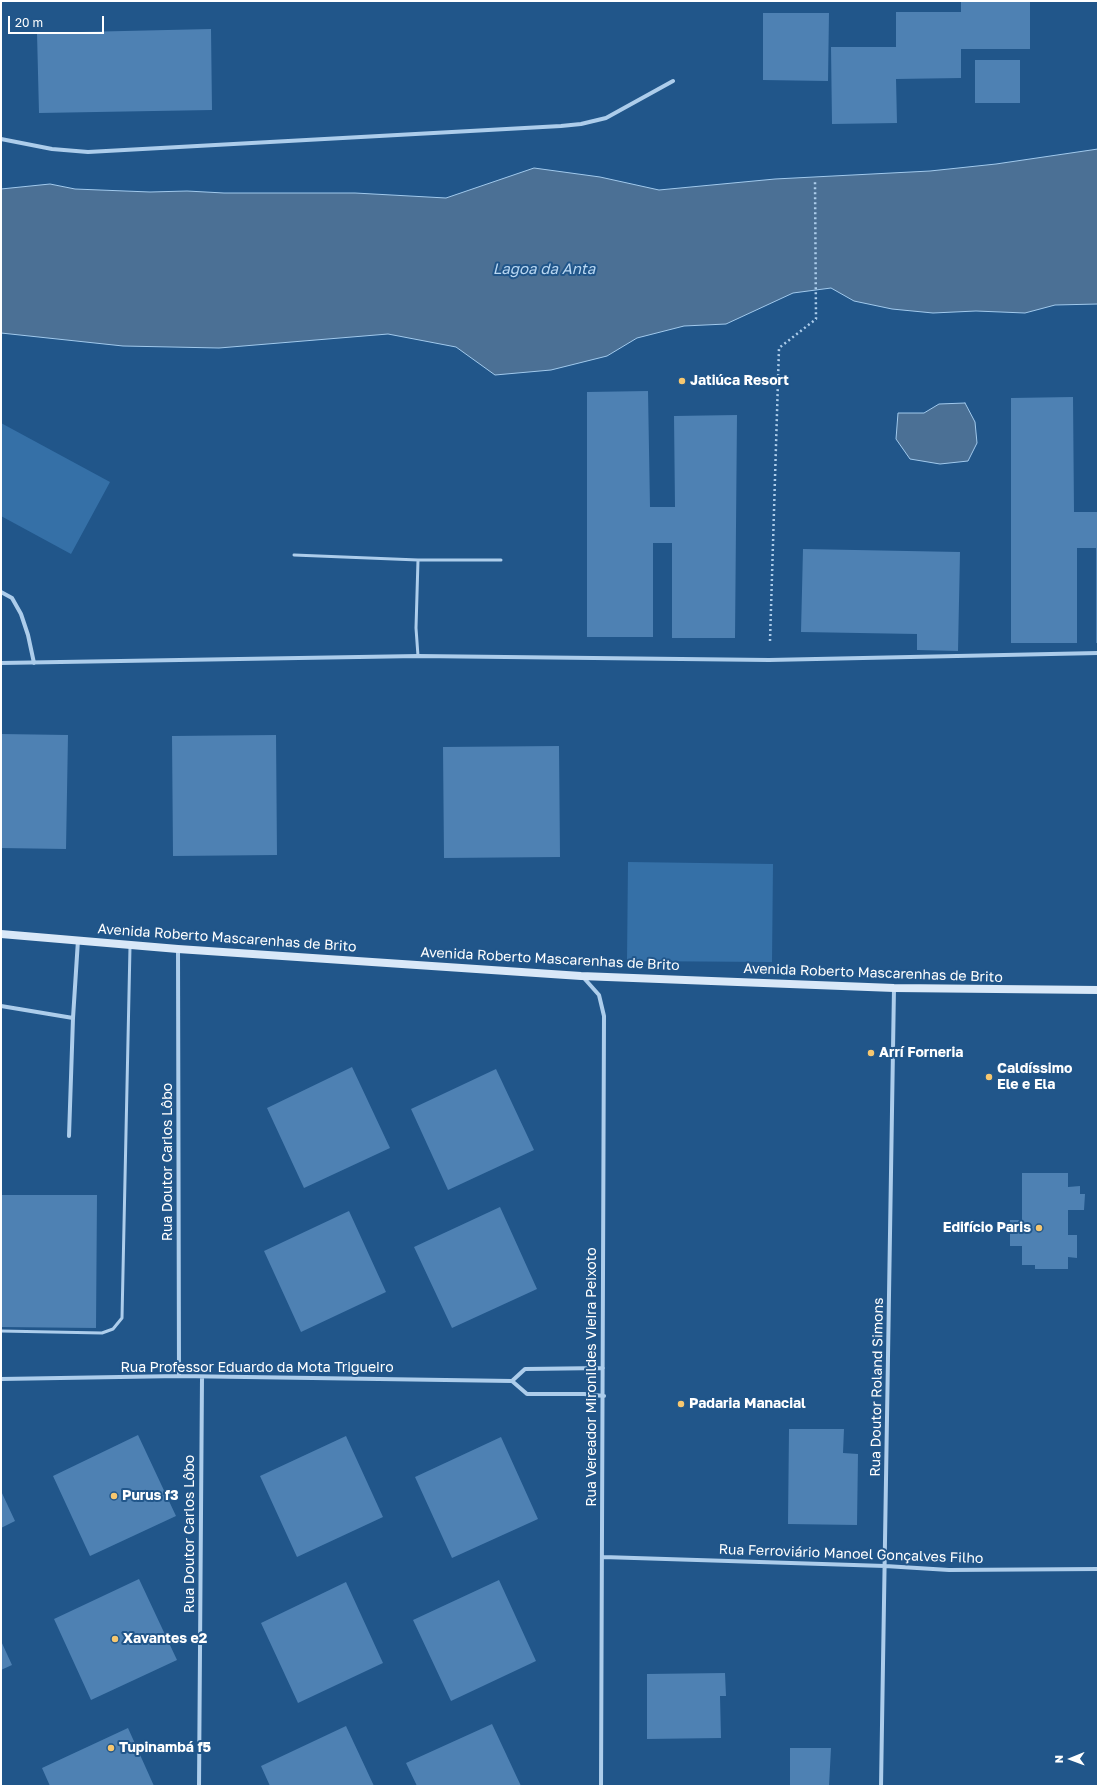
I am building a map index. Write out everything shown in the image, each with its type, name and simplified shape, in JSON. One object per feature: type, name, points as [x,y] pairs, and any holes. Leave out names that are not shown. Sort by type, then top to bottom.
[{"type":"street","points":[[1,139],[52,149],[88,152],[561,126],[581,124],[606,118],[673,81]]},
{"type":"street","points":[[1,592],[12,598],[21,614],[28,635],[34,663]]},
{"type":"street","points":[[1,664],[418,656],[770,660],[1098,653]]},
{"type":"street","name":"Avenida Roberto Mascarenhas de Brito","points":[[1,934],[581,976],[894,988],[1098,990]]},
{"type":"street","points":[[68,1136],[78,940]]},
{"type":"street","name":"Rua Doutor Carlos Lôbo","points":[[178,948],[178,1376]]},
{"type":"street","name":"Rua Vereador Mironildes Vieira Peixoto","points":[[581,976],[599,995],[604,1016],[604,1396],[601,1786]]},
{"type":"street","name":"Rua Doutor Roland Simons","points":[[881,1786],[894,988]]},
{"type":"street","points":[[1,1006],[73,1018]]},
{"type":"street","points":[[603,1368],[525,1369],[512,1381],[527,1394],[604,1396]]},
{"type":"street","name":"Rua Professor Eduardo da Mota Trigueiro","points":[[1,1379],[178,1376],[202,1378],[512,1381]]},
{"type":"street","name":"Rua Doutor Carlos Lôbo","points":[[199,1786],[202,1378]]},
{"type":"street","name":"Rua Ferroviário Manoel Gonçalves Filho","points":[[603,1557],[885,1566],[949,1570],[1098,1569]]},
{"type":"lane","points":[[294,555],[418,560],[501,560]]},
{"type":"lane","points":[[418,560],[416,628],[418,656]]},
{"type":"lane","points":[[1,1331],[102,1333],[113,1329],[122,1318],[130,944]]},
{"type":"path","points":[[770,660],[779,348],[816,319],[814,180]]},
{"type":"shaded area","points":[[1,423],[110,482],[71,554],[1,516]]},
{"type":"shaded area","points":[[628,862],[773,864],[772,962],[627,961]]},
{"type":"water","name":"Lagoa da Anta","points":[[1098,149],[1098,304],[1055,305],[1025,313],[976,311],[933,313],[892,309],[854,301],[831,288],[793,293],[726,324],[684,326],[637,338],[607,356],[551,370],[495,375],[456,347],[388,334],[219,348],[123,346],[1,333],[1,189],[50,184],[75,189],[150,192],[355,193],[446,198],[534,168],[600,177],[659,190],[775,179],[930,171],[996,164]]},
{"type":"water","points":[[965,403],[975,422],[977,443],[968,461],[940,464],[910,459],[896,439],[898,413],[924,413],[939,404]]},
{"type":"building","points":[[961,1],[1030,1],[1030,49],[961,49],[961,78],[896,79],[897,123],[832,124],[831,47],[896,47],[896,12],[961,12]]},
{"type":"building","points":[[763,13],[829,13],[828,81],[763,80]]},
{"type":"building","points":[[211,29],[212,110],[39,113],[37,33]]},
{"type":"building","points":[[975,60],[1020,60],[1020,103],[975,103]]},
{"type":"building","points":[[648,391],[650,507],[675,507],[674,416],[737,415],[735,638],[672,638],[672,543],[653,543],[653,637],[587,637],[587,392]]},
{"type":"building","points":[[1073,397],[1074,512],[1098,512],[1098,643],[1096,643],[1096,548],[1077,548],[1077,643],[1011,643],[1011,398]]},
{"type":"building","points":[[803,549],[960,552],[958,651],[917,650],[917,634],[801,632]]},
{"type":"building","points":[[1,734],[68,735],[66,849],[1,848]]},
{"type":"building","points":[[276,735],[277,855],[173,856],[172,736]]},
{"type":"building","points":[[559,746],[560,857],[444,858],[443,747]]},
{"type":"building","points":[[352,1067],[390,1148],[304,1188],[267,1108]]},
{"type":"building","points":[[496,1069],[534,1150],[448,1190],[411,1109]]},
{"type":"building","name":"Edifício Paris","points":[[1022,1173],[1068,1173],[1068,1187],[1080,1186],[1080,1194],[1085,1194],[1084,1210],[1068,1210],[1068,1235],[1077,1235],[1077,1258],[1068,1257],[1068,1269],[1035,1269],[1035,1265],[1022,1265],[1022,1246],[1010,1246],[1010,1220],[1022,1220]]},
{"type":"building","points":[[2,1195],[97,1195],[96,1328],[1,1327]]},
{"type":"building","points":[[500,1207],[537,1289],[452,1328],[414,1247]]},
{"type":"building","points":[[349,1211],[386,1292],[301,1332],[264,1251]]},
{"type":"building","points":[[789,1429],[844,1429],[843,1453],[858,1454],[857,1525],[788,1524]]},
{"type":"building","name":"Purus f3","points":[[138,1435],[176,1516],[90,1556],[53,1476]]},
{"type":"building","points":[[346,1436],[383,1517],[297,1557],[260,1476]]},
{"type":"building","points":[[501,1437],[538,1519],[452,1558],[415,1477]]},
{"type":"building","points":[[1,1491],[15,1521],[1,1528]]},
{"type":"building","name":"Xavantes e2","points":[[139,1579],[177,1660],[91,1700],[54,1619]]},
{"type":"building","points":[[499,1580],[536,1661],[451,1701],[413,1620]]},
{"type":"building","points":[[346,1582],[383,1663],[298,1703],[261,1623]]},
{"type":"building","points":[[1,1641],[12,1665],[1,1670]]},
{"type":"building","points":[[725,1673],[726,1696],[720,1696],[721,1738],[647,1739],[647,1674]]},
{"type":"building","points":[[492,1724],[521,1786],[417,1786],[406,1763]]},
{"type":"building","points":[[346,1726],[374,1786],[270,1786],[261,1766]]},
{"type":"building","name":"Tupinambá f5","points":[[128,1728],[154,1786],[50,1786],[42,1768]]},
{"type":"building","points":[[790,1748],[831,1748],[829,1786],[790,1786]]},
{"type":"place","name":"Jatiúca Resort","points":[[682,381]]},
{"type":"place","name":"Arrí Forneria","points":[[871,1053]]},
{"type":"place","name":"Caldíssimo Ele e Ela","points":[[989,1077]]},
{"type":"place","name":"Edifício Paris","points":[[1039,1228]]},
{"type":"place","name":"Padaria Manacial","points":[[681,1404]]},
{"type":"place","name":"Purus f3","points":[[114,1496]]},
{"type":"place","name":"Xavantes e2","points":[[115,1639]]},
{"type":"place","name":"Tupinambá f5","points":[[111,1748]]}]
